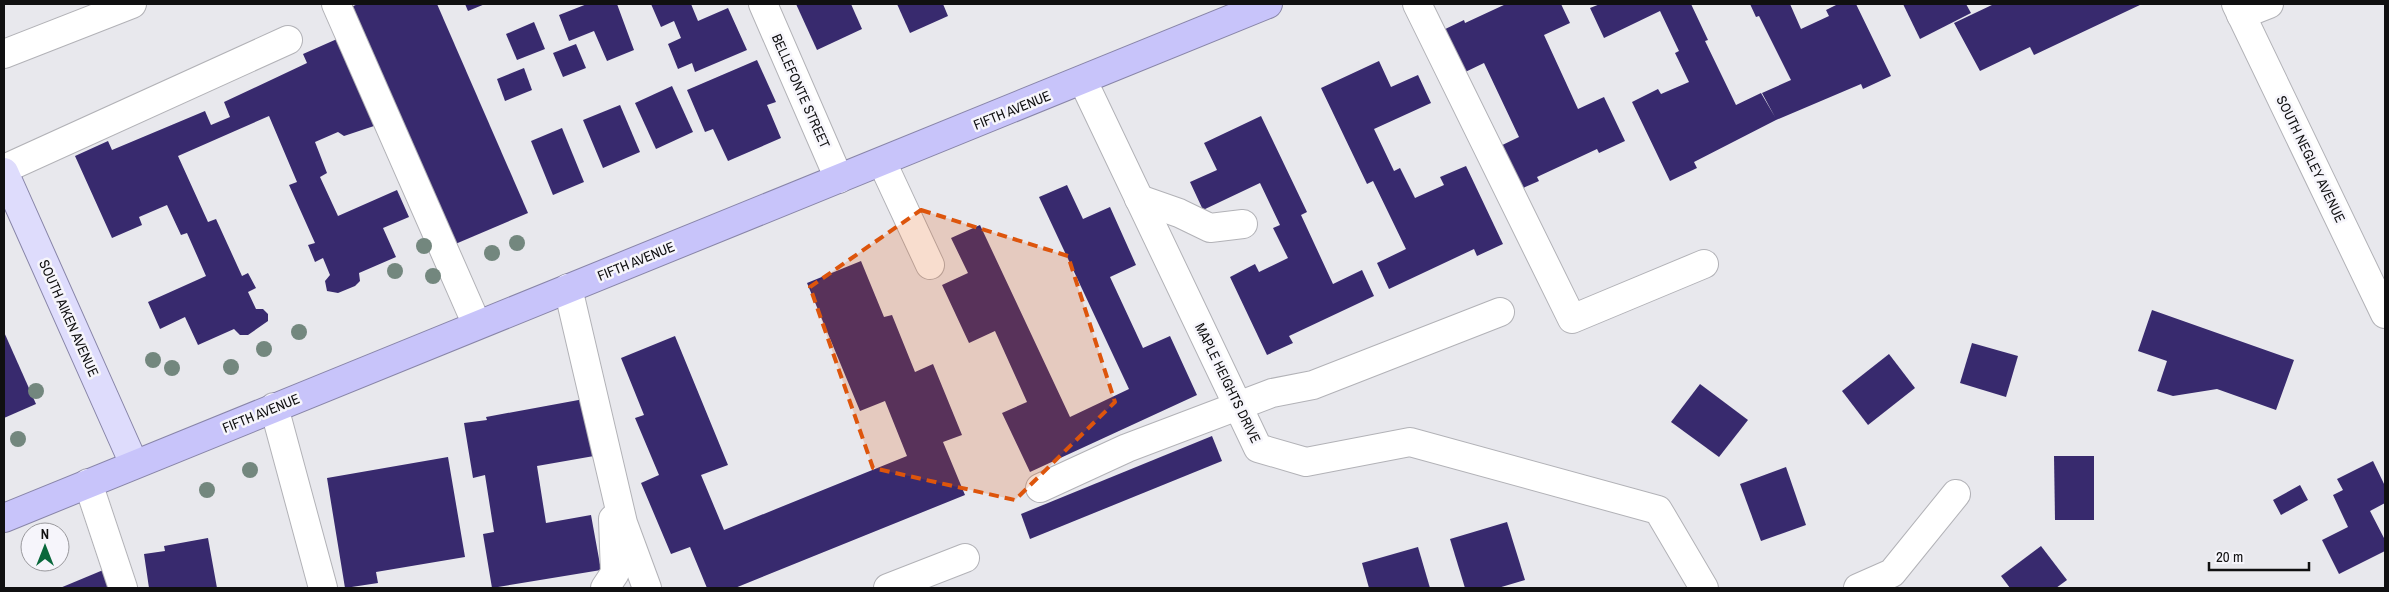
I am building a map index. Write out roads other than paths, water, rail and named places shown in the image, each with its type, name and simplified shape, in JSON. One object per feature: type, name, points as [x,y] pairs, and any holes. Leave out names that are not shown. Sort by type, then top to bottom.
[{"type":"highway","name":"FIFTH AVENUE","points":[[4,518],[88,482],[1083,81],[1268,4]]},
{"type":"main road","name":"SOUTH AIKEN AVENUE","points":[[4,170],[134,464]]},
{"type":"street","points":[[4,54],[132,4]]},
{"type":"street","points":[[336,4],[477,325]]},
{"type":"street","name":"BELLEFONTE STREET","points":[[762,4],[839,179]]},
{"type":"street","points":[[1417,4],[1572,319],[1704,264]]},
{"type":"street","points":[[2239,9],[2269,4]]},
{"type":"street","name":"SOUTH NEGLEY AVENUE","points":[[2239,9],[2385,314]]},
{"type":"street","points":[[4,170],[288,40]]},
{"type":"street","name":"MAPLE HEIGHTS DRIVE","points":[[1083,81],[1258,448],[1306,462],[1410,442],[1658,510],[1704,588]]},
{"type":"street","points":[[882,162],[930,265]]},
{"type":"street","points":[[1140,199],[1179,213],[1210,228],[1244,224]]},
{"type":"street","points":[[568,288],[623,523],[647,588]]},
{"type":"street","points":[[1040,488],[1127,448],[1272,393],[1313,385],[1500,312]]},
{"type":"street","points":[[274,407],[322,588]]},
{"type":"street","points":[[606,588],[615,574],[612,475]]},
{"type":"street","points":[[88,482],[123,588]]},
{"type":"street","points":[[1858,588],[1892,573],[1956,494]]},
{"type":"street","points":[[888,588],[965,558]]}]
